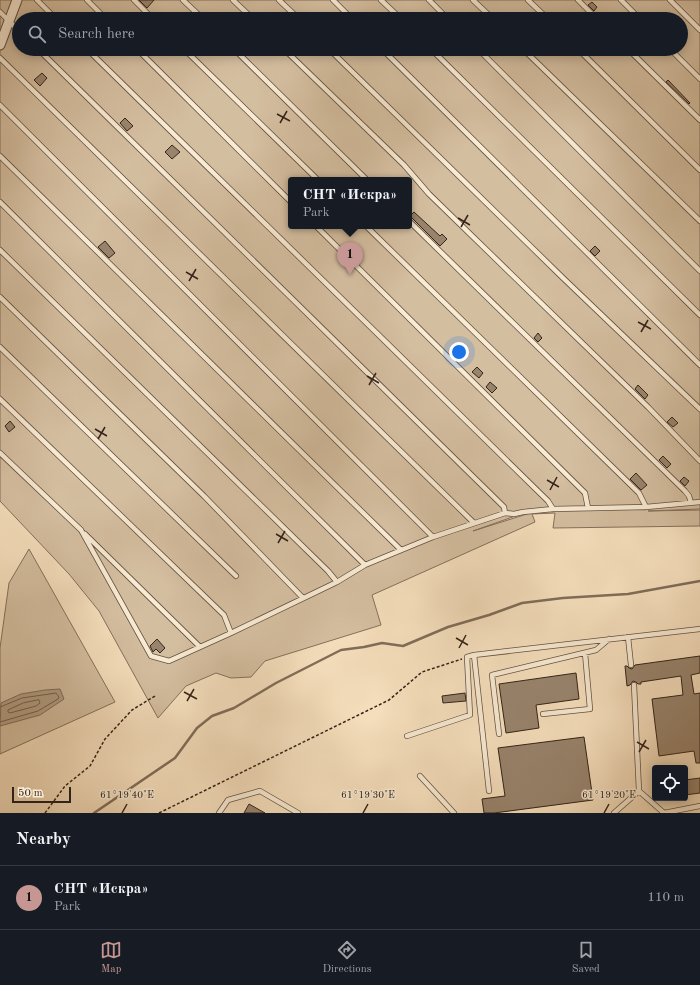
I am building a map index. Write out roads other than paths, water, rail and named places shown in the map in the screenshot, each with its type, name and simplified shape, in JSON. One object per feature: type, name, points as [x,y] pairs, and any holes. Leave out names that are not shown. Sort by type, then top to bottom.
[{"type":"street","points":[[12,12],[17,0]]},
{"type":"street","points":[[0,45],[12,13]]},
{"type":"lane","points":[[37,0],[49,12]]},
{"type":"lane","points":[[87,0],[99,12]]},
{"type":"lane","points":[[134,0],[146,12]]},
{"type":"lane","points":[[183,0],[196,12]]},
{"type":"lane","points":[[234,0],[246,12]]},
{"type":"lane","points":[[279,0],[292,12]]},
{"type":"lane","points":[[333,0],[345,12]]},
{"type":"lane","points":[[381,0],[394,12]]},
{"type":"lane","points":[[428,0],[441,12]]},
{"type":"lane","points":[[473,0],[486,12]]},
{"type":"lane","points":[[528,0],[541,12]]},
{"type":"lane","points":[[578,0],[590,12]]},
{"type":"lane","points":[[621,0],[633,12]]},
{"type":"lane","points":[[670,0],[682,12]]},
{"type":"lane","points":[[0,12],[12,24]]},
{"type":"lane","points":[[688,18],[700,30]]},
{"type":"lane","points":[[45,56],[504,507],[505,513]]},
{"type":"lane","points":[[94,56],[548,501],[553,509]]},
{"type":"lane","points":[[144,56],[288,199]]},
{"type":"lane","points":[[191,56],[315,177]]},
{"type":"lane","points":[[241,56],[365,177]]},
{"type":"lane","points":[[291,56],[404,165],[429,194],[648,407],[700,461]]},
{"type":"lane","points":[[336,56],[556,271],[700,409]]},
{"type":"lane","points":[[389,56],[700,365]]},
{"type":"lane","points":[[438,56],[700,315]]},
{"type":"lane","points":[[485,56],[700,271]]},
{"type":"lane","points":[[530,56],[700,221]]},
{"type":"lane","points":[[585,56],[700,170]]},
{"type":"lane","points":[[635,56],[700,120]]},
{"type":"lane","points":[[677,56],[700,79]]},
{"type":"lane","points":[[0,58],[474,523]]},
{"type":"lane","points":[[0,106],[433,537]]},
{"type":"lane","points":[[0,156],[401,550]]},
{"type":"lane","points":[[0,202],[365,565]]},
{"type":"lane","points":[[412,224],[686,491],[691,503]]},
{"type":"lane","points":[[319,229],[585,493],[588,508]]},
{"type":"lane","points":[[369,229],[639,493],[646,507]]},
{"type":"lane","points":[[0,250],[328,571],[337,582]]},
{"type":"lane","points":[[0,297],[204,496],[303,598]]},
{"type":"lane","points":[[0,347],[236,576]]},
{"type":"lane","points":[[0,399],[224,616],[231,633]]},
{"type":"lane","points":[[0,453],[200,647]]},
{"type":"lane","points":[[81,530],[151,656],[169,661],[337,582],[365,565],[433,537],[505,513],[514,514],[553,509],[646,507],[700,502]]},
{"type":"lane","points":[[408,736],[470,715],[467,657],[700,629]]},
{"type":"lane","points":[[628,637],[632,665]]},
{"type":"lane","points":[[499,734],[492,675],[596,650],[609,639]]},
{"type":"lane","points":[[543,714],[590,708],[585,653]]},
{"type":"lane","points":[[474,655],[489,791]]},
{"type":"lane","points":[[634,685],[639,791],[664,813],[700,806]]},
{"type":"lane","points":[[420,776],[454,813]]},
{"type":"lane","points":[[219,813],[228,800],[260,791],[298,813]]},
{"type":"lane","points":[[614,813],[639,791]]},
{"type":"water","points":[[60,689],[64,699],[40,715],[0,726],[1,703],[21,694]]},
{"type":"waterway","points":[[94,813],[175,758],[197,728],[212,716],[234,708],[276,683],[341,650],[382,643],[403,646],[448,627],[489,615],[522,603],[563,598],[628,594],[700,581]]},
{"type":"place","name":"СНТ «Искра»","points":[[350,275]]}]
